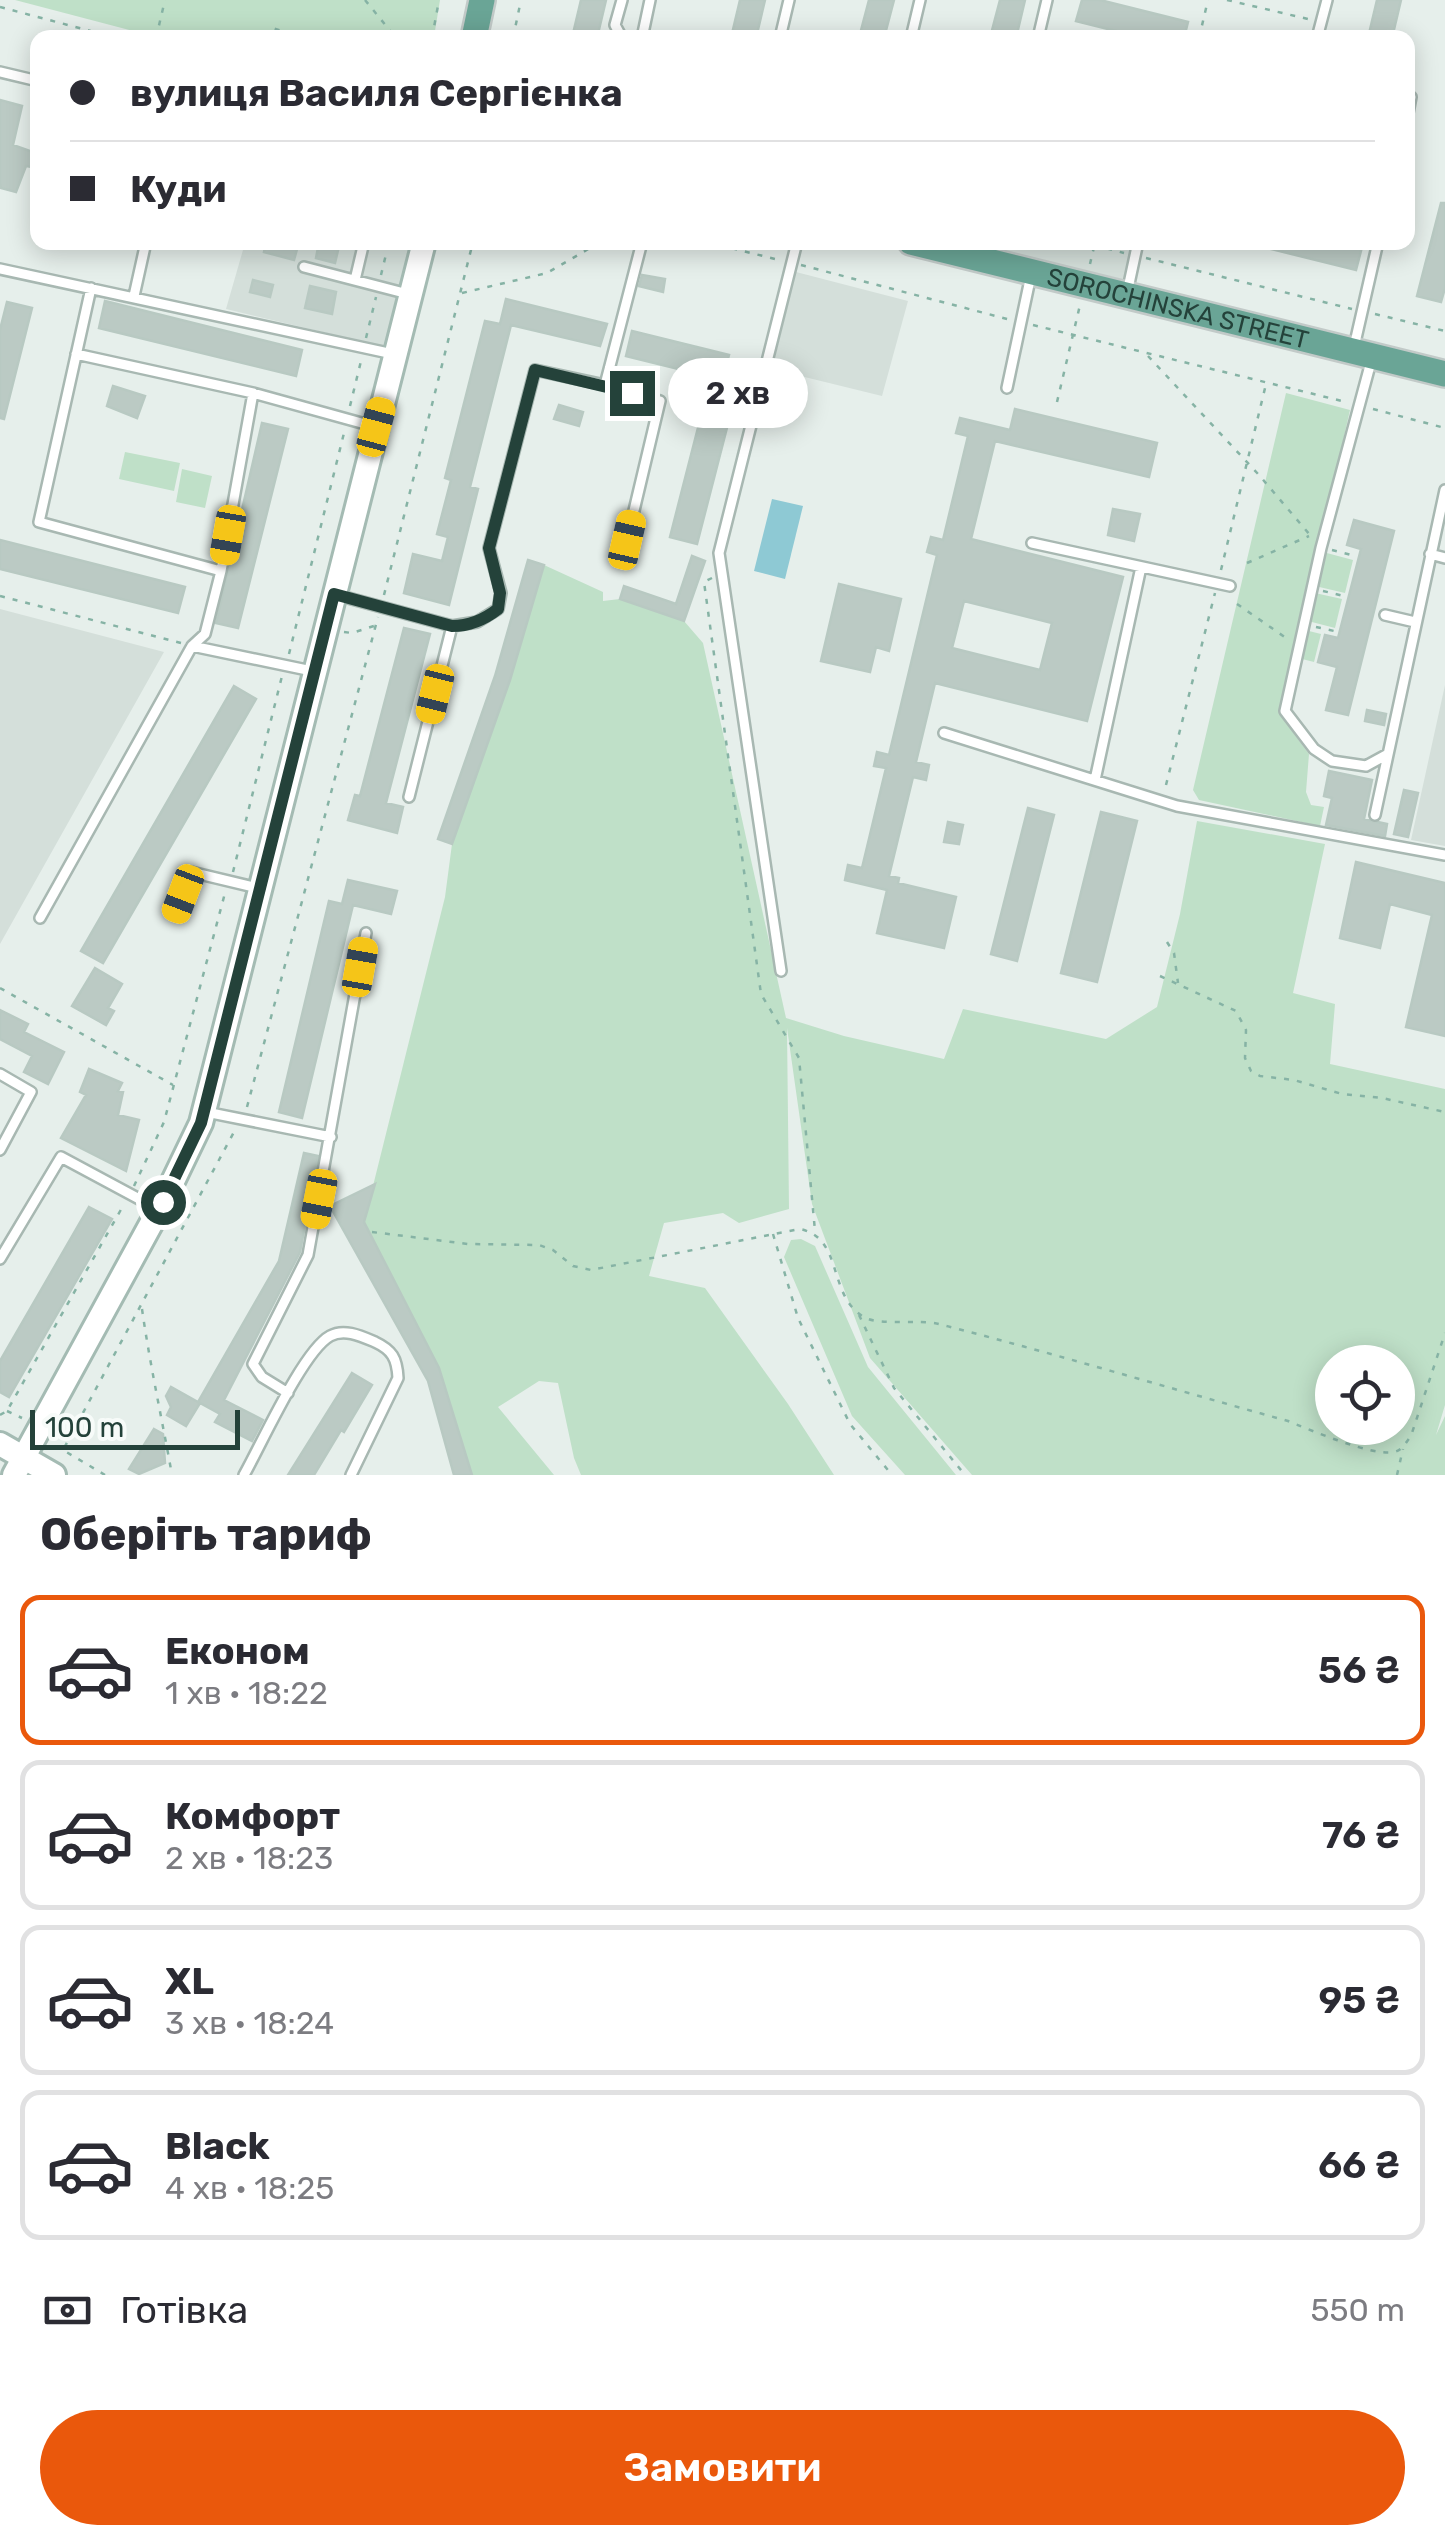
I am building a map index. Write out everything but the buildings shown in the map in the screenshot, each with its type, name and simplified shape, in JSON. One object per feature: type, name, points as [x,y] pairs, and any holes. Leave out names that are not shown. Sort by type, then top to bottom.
[{"type":"main road","points":[[476,30],[482,0]]},
{"type":"main road","points":[[19,1466],[159,1209],[204,1112],[422,250]]},
{"type":"main road","name":"SOROCHINSKA STREET","points":[[988,252],[1032,272],[1445,374]]},
{"type":"main road","points":[[0,1444],[19,1466],[54,1475]]},
{"type":"lane","points":[[618,30],[615,25],[622,0]]},
{"type":"lane","points":[[644,30],[650,0]]},
{"type":"lane","points":[[782,30],[790,0]]},
{"type":"lane","points":[[914,30],[920,0]]},
{"type":"lane","points":[[1040,30],[1047,0]]},
{"type":"lane","points":[[1319,30],[1327,0]]},
{"type":"lane","points":[[0,72],[30,79]]},
{"type":"lane","points":[[134,296],[144,250]]},
{"type":"lane","points":[[355,280],[362,250]]},
{"type":"lane","points":[[605,385],[640,250]]},
{"type":"lane","points":[[781,971],[719,552],[795,250]]},
{"type":"lane","points":[[1126,296],[1136,250]]},
{"type":"lane","points":[[1376,250],[1362,311],[1362,406],[1321,548],[1286,712],[1314,749],[1332,761],[1366,766],[1388,754]]},
{"type":"lane","points":[[304,267],[410,294]]},
{"type":"lane","points":[[0,270],[396,354]]},
{"type":"lane","points":[[1007,388],[1032,272]]},
{"type":"lane","points":[[91,288],[38,522],[221,571]]},
{"type":"lane","points":[[76,354],[253,393],[376,427]]},
{"type":"lane","points":[[334,594],[452,626],[478,622],[498,609],[500,593],[489,548],[535,370],[660,401],[627,540]]},
{"type":"lane","points":[[40,918],[192,646],[205,634],[221,571],[253,393]]},
{"type":"lane","points":[[1375,815],[1445,490]]},
{"type":"lane","points":[[1032,543],[1230,586]]},
{"type":"lane","points":[[1430,554],[1445,558]]},
{"type":"lane","points":[[1095,780],[1141,566]]},
{"type":"lane","points":[[1385,614],[1415,622]]},
{"type":"lane","points":[[408,797],[452,626]]},
{"type":"lane","points":[[192,646],[315,672]]},
{"type":"lane","points":[[944,732],[1177,806],[1445,855]]},
{"type":"lane","points":[[175,915],[191,872],[260,888]]},
{"type":"lane","points":[[288,1393],[262,1377],[253,1364],[308,1255],[366,933]]},
{"type":"lane","points":[[0,1074],[31,1092],[0,1150]]},
{"type":"lane","points":[[204,1112],[331,1137]]},
{"type":"lane","points":[[0,1259],[61,1157],[159,1209]]},
{"type":"lane","points":[[244,1475],[318,1345],[331,1334],[345,1332],[365,1338],[396,1356],[398,1378],[351,1475]]},
{"type":"path","points":[[158,30],[165,0]]},
{"type":"path","points":[[364,0],[389,30]]},
{"type":"path","points":[[433,30],[439,0]]},
{"type":"path","points":[[515,30],[521,0]]},
{"type":"path","points":[[1201,30],[1208,0]]},
{"type":"path","points":[[1227,0],[1321,22]]},
{"type":"path","points":[[0,7],[87,30]]},
{"type":"path","points":[[0,1415],[8,1410],[129,1196],[164,1122],[285,666],[387,250]]},
{"type":"path","points":[[105,1475],[63,1450],[248,1104],[381,606],[470,250]]},
{"type":"path","points":[[460,294],[547,273],[587,250]]},
{"type":"path","points":[[739,250],[1445,428]]},
{"type":"path","points":[[1057,402],[1093,250]]},
{"type":"path","points":[[1110,250],[1445,331]]},
{"type":"path","points":[[1147,355],[1259,474],[1310,535],[1247,563]]},
{"type":"path","points":[[1321,548],[1355,556]]},
{"type":"path","points":[[722,573],[704,582],[761,994],[799,1058],[815,1232]]},
{"type":"path","points":[[1312,588],[1344,596]]},
{"type":"path","points":[[0,596],[192,646]]},
{"type":"path","points":[[1237,604],[1296,645]]},
{"type":"path","points":[[1304,624],[1334,630]]},
{"type":"path","points":[[1167,942],[1174,953],[1179,985]]},
{"type":"path","points":[[1160,976],[1236,1011],[1246,1030],[1246,1058],[1251,1071],[1260,1076],[1445,1112]]},
{"type":"path","points":[[0,988],[173,1085]]},
{"type":"path","points":[[372,1232],[468,1244],[539,1245],[574,1266],[591,1270],[800,1229],[815,1232],[825,1243],[847,1303],[863,1319],[894,1388],[965,1475]]},
{"type":"path","points":[[773,1234],[798,1318],[850,1424],[892,1475]]},
{"type":"path","points":[[847,1303],[867,1320],[934,1323],[1288,1421],[1338,1441],[1392,1453],[1411,1436],[1445,1333]]},
{"type":"path","points":[[142,1306],[154,1392],[172,1475]]},
{"type":"path","points":[[1398,1475],[1403,1447]]},
{"type":"shaded area","points":[[243,250],[410,250],[386,347],[226,309]]},
{"type":"shaded area","points":[[1001,250],[1141,250],[1134,282]]},
{"type":"shaded area","points":[[796,272],[908,301],[882,396],[772,369]]},
{"type":"shaded area","points":[[0,609],[164,652],[0,944]]},
{"type":"shaded area","points":[[1445,685],[1445,846],[1411,840]]},
{"type":"green space","points":[[15,0],[440,0],[435,30],[129,30]]},
{"type":"green space","points":[[1286,393],[1350,410],[1281,716],[1309,754],[1306,792],[1311,805],[1324,807],[1320,826],[1199,800],[1193,790]]},
{"type":"green space","points":[[125,452],[180,463],[174,491],[119,479]]},
{"type":"green space","points":[[182,469],[212,476],[205,508],[176,502]]},
{"type":"green space","points":[[1323,552],[1353,560],[1345,593],[1315,586]]},
{"type":"green space","points":[[544,565],[603,592],[603,601],[620,599],[684,621],[703,643],[786,1018],[944,1059],[963,1009],[1106,1039],[1157,1007],[1197,821],[1325,844],[1293,993],[1335,1004],[1330,1064],[1445,1089],[1445,1405],[1436,1435],[1445,1416],[1445,1475],[972,1475],[870,1358],[812,1204],[787,1028],[789,1209],[739,1223],[723,1213],[664,1223],[649,1276],[705,1288],[834,1475],[581,1475],[558,1383],[539,1381],[498,1407],[554,1475],[472,1475],[364,1222],[445,897],[452,844],[510,680]]},
{"type":"green space","points":[[1315,593],[1342,599],[1335,628],[1308,621]]},
{"type":"green space","points":[[1305,630],[1321,634],[1314,662],[1298,658]]},
{"type":"green space","points":[[801,1239],[815,1246],[868,1367],[956,1475],[905,1475],[852,1416],[784,1257],[791,1240]]},
{"type":"water","points":[[772,499],[803,506],[785,579],[754,571]]},
{"type":"route","points":[[163,1202],[201,1123],[334,594],[452,626],[465,626],[488,617],[498,609],[500,593],[489,548],[535,370],[632,393]]}]
